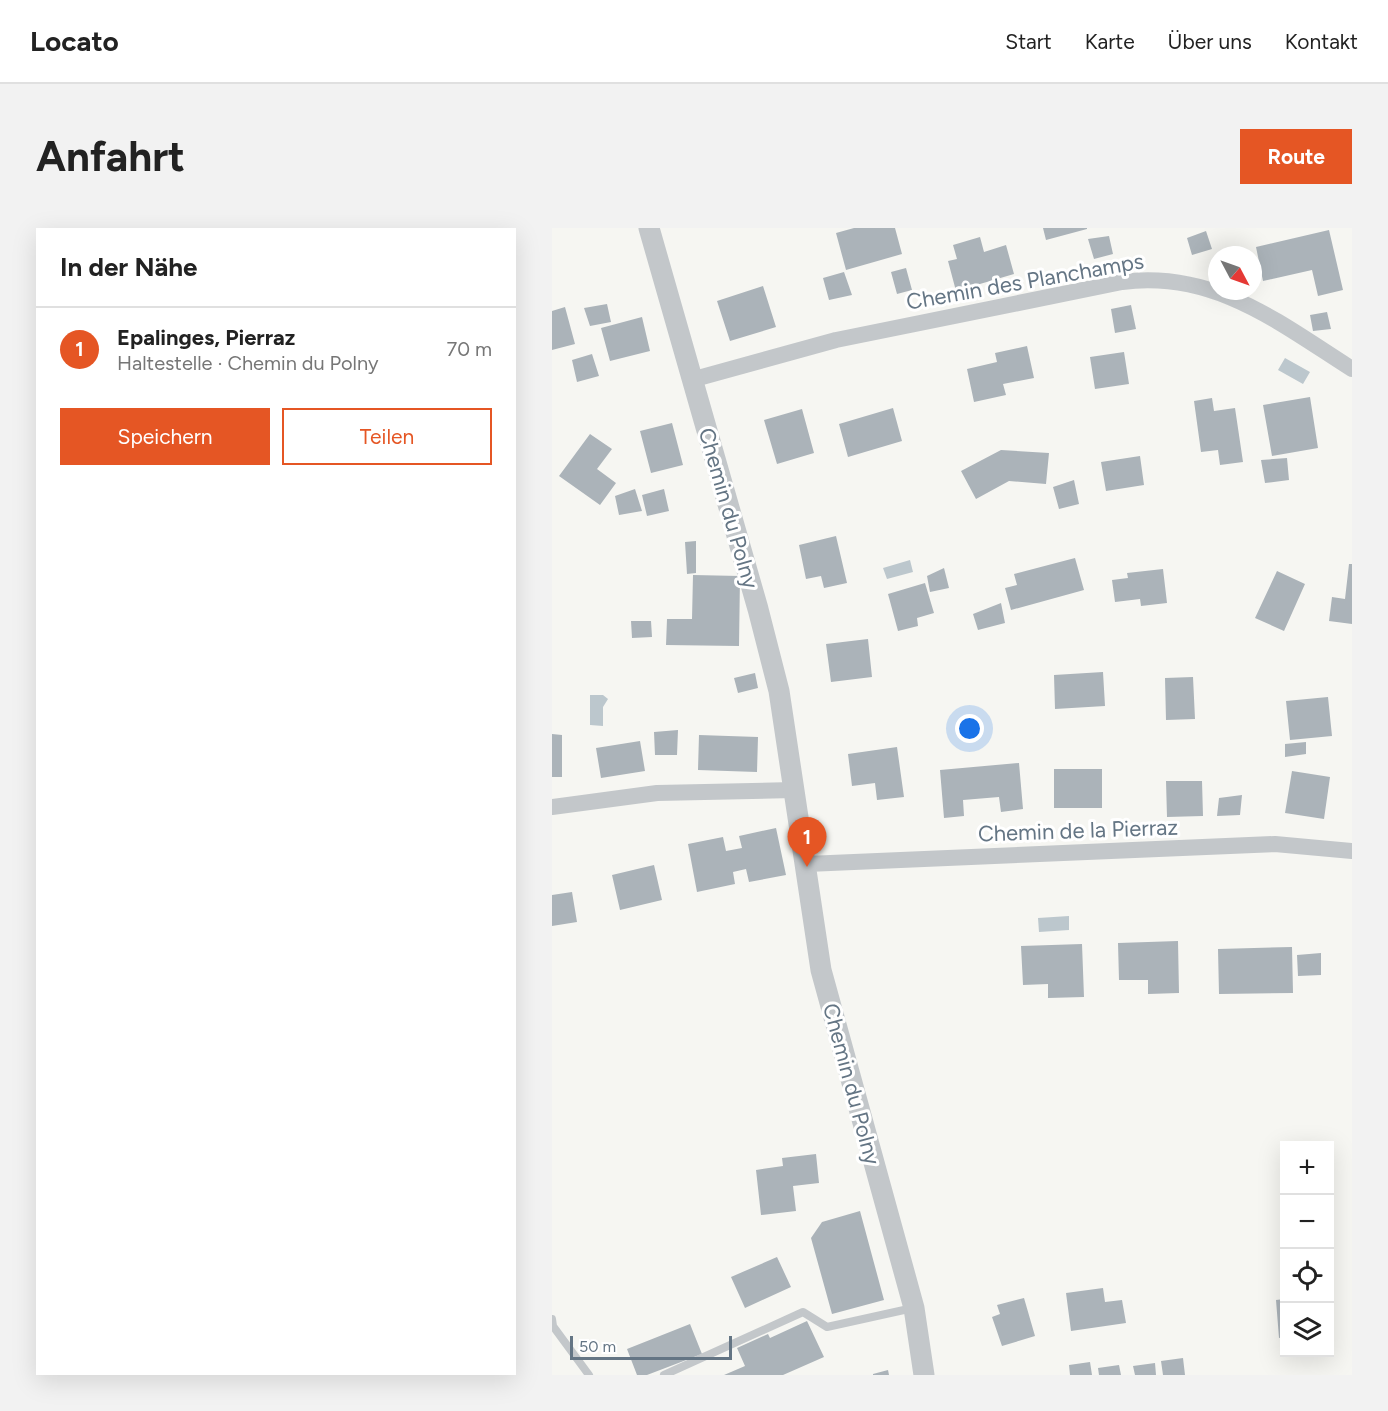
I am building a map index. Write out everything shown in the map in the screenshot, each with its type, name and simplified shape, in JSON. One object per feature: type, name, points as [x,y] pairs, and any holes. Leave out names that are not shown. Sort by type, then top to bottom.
[{"type":"street","name":"Chemin du Polny","points":[[649,228],[758,609],[779,691],[807,864],[821,970],[914,1308],[924,1375]]},
{"type":"street","name":"Chemin des Planchamps","points":[[691,380],[836,339],[1122,282],[1154,279],[1203,286],[1249,305],[1352,369]]},
{"type":"street","points":[[552,807],[657,793],[795,790]]},
{"type":"street","name":"Chemin de la Pierraz","points":[[807,864],[1275,844],[1352,851]]},
{"type":"lane","points":[[664,1375],[803,1312],[827,1327],[914,1308]]},
{"type":"lane","points":[[552,1318],[553,1326],[589,1375]]},
{"type":"shaded area","points":[[1285,358],[1310,372],[1303,384],[1278,370]]},
{"type":"shaded area","points":[[910,560],[913,572],[887,579],[883,568]]},
{"type":"shaded area","points":[[590,695],[603,695],[608,699],[603,707],[603,726],[590,725]]},
{"type":"shaded area","points":[[1069,916],[1069,930],[1039,932],[1038,918]]},
{"type":"building","points":[[854,228],[895,228],[902,254],[846,270],[836,233]]},
{"type":"building","points":[[1043,228],[1087,228],[1087,229],[1046,240]]},
{"type":"building","points":[[1329,230],[1343,290],[1318,296],[1312,270],[1263,281],[1260,246]]},
{"type":"building","points":[[1206,231],[1211,246],[1208,246],[1208,250],[1192,255],[1187,238]]},
{"type":"building","points":[[1109,236],[1113,254],[1094,259],[1088,239]]},
{"type":"building","points":[[980,237],[984,252],[1006,245],[1014,274],[956,291],[948,261],[957,259],[953,245]]},
{"type":"building","points":[[906,268],[912,290],[897,294],[891,272]]},
{"type":"building","points":[[844,272],[852,295],[829,300],[823,278]]},
{"type":"building","points":[[763,286],[776,327],[730,341],[717,301]]},
{"type":"building","points":[[607,304],[611,322],[590,326],[584,308]]},
{"type":"building","points":[[1131,305],[1136,329],[1115,333],[1111,309]]},
{"type":"building","points":[[565,307],[575,344],[552,350],[552,311]]},
{"type":"building","points":[[1327,312],[1331,329],[1313,331],[1310,315]]},
{"type":"building","points":[[642,317],[650,351],[610,361],[601,328]]},
{"type":"building","points":[[1027,346],[1034,378],[1003,384],[1006,395],[974,402],[967,369],[997,362],[995,353]]},
{"type":"building","points":[[1124,352],[1129,384],[1095,389],[1090,357]]},
{"type":"building","points":[[592,354],[599,376],[577,382],[572,360]]},
{"type":"building","points":[[1310,397],[1318,448],[1272,456],[1263,405]]},
{"type":"building","points":[[1212,398],[1214,411],[1235,408],[1243,462],[1220,465],[1218,450],[1201,452],[1194,401]]},
{"type":"building","points":[[893,408],[902,441],[848,457],[839,424]]},
{"type":"building","points":[[802,409],[814,453],[777,464],[764,420]]},
{"type":"building","points":[[672,423],[683,465],[651,473],[640,431]]},
{"type":"building","points":[[590,434],[612,449],[597,469],[616,483],[600,505],[559,476]]},
{"type":"building","points":[[1001,450],[1049,453],[1046,484],[1009,481],[976,499],[961,471]]},
{"type":"building","points":[[1140,456],[1144,485],[1106,491],[1101,462]]},
{"type":"building","points":[[1287,458],[1289,480],[1265,483],[1261,460]]},
{"type":"building","points":[[1074,480],[1079,504],[1059,509],[1053,487]]},
{"type":"building","points":[[635,489],[642,511],[619,515],[615,496]]},
{"type":"building","points":[[664,489],[669,511],[647,516],[642,495]]},
{"type":"building","points":[[836,536],[847,583],[824,588],[821,576],[806,579],[799,545]]},
{"type":"building","points":[[696,541],[696,573],[687,574],[685,542]]},
{"type":"building","points":[[1075,558],[1084,590],[1011,610],[1005,588],[1017,585],[1014,574]]},
{"type":"building","points":[[1349,564],[1352,564],[1352,624],[1329,621],[1332,597],[1345,599]]},
{"type":"building","points":[[944,568],[949,588],[930,592],[927,576]]},
{"type":"building","points":[[1163,569],[1167,603],[1141,606],[1140,599],[1115,602],[1112,580],[1128,578],[1127,573]]},
{"type":"building","points":[[1277,571],[1305,584],[1284,631],[1255,618]]},
{"type":"building","points":[[693,575],[740,576],[739,646],[666,645],[667,619],[692,619]]},
{"type":"building","points":[[925,583],[934,613],[917,618],[918,626],[898,631],[888,594]]},
{"type":"building","points":[[1001,603],[1005,623],[978,630],[973,614]]},
{"type":"building","points":[[631,621],[651,621],[652,637],[632,638]]},
{"type":"building","points":[[868,639],[872,677],[831,682],[826,644]]},
{"type":"building","points":[[1103,672],[1105,706],[1055,709],[1054,675]]},
{"type":"building","points":[[755,673],[758,688],[738,693],[734,678]]},
{"type":"building","points":[[1193,677],[1195,719],[1166,720],[1165,678]]},
{"type":"building","points":[[1328,697],[1332,736],[1290,740],[1286,701]]},
{"type":"building","points":[[678,730],[677,755],[655,755],[654,732]]},
{"type":"building","points":[[552,734],[562,735],[562,777],[552,777]]},
{"type":"building","points":[[699,735],[758,737],[757,772],[698,770]]},
{"type":"building","points":[[640,741],[645,771],[601,778],[596,748]]},
{"type":"building","points":[[1306,742],[1306,754],[1285,757],[1285,744]]},
{"type":"building","points":[[897,747],[904,797],[877,800],[875,783],[852,786],[848,754]]},
{"type":"building","points":[[1019,763],[1023,809],[1001,812],[999,797],[963,800],[964,816],[944,818],[940,770]]},
{"type":"building","points":[[1054,769],[1102,769],[1102,808],[1054,808]]},
{"type":"building","points":[[1292,771],[1330,777],[1324,819],[1285,813]]},
{"type":"building","points":[[1166,781],[1202,781],[1203,816],[1167,817]]},
{"type":"building","points":[[1242,795],[1240,815],[1217,816],[1219,798]]},
{"type":"building","points":[[776,828],[786,875],[749,882],[746,869],[733,872],[735,884],[697,892],[688,844],[723,837],[726,851],[742,848],[739,836]]},
{"type":"building","points":[[654,865],[662,900],[620,910],[612,875]]},
{"type":"building","points":[[572,892],[577,922],[552,926],[552,895]]},
{"type":"building","points":[[1178,941],[1179,993],[1148,994],[1148,980],[1119,980],[1118,943]]},
{"type":"building","points":[[1082,944],[1084,997],[1048,998],[1048,984],[1023,985],[1021,946]]},
{"type":"building","points":[[1292,947],[1293,993],[1219,994],[1218,949]]},
{"type":"building","points":[[1321,953],[1321,975],[1298,976],[1297,955]]},
{"type":"building","points":[[816,1154],[819,1183],[793,1186],[796,1211],[761,1215],[756,1170],[783,1166],[782,1158]]},
{"type":"building","points":[[860,1211],[884,1300],[832,1314],[811,1238],[822,1222]]},
{"type":"building","points":[[777,1257],[791,1287],[745,1308],[731,1277]]},
{"type":"building","points":[[1103,1288],[1105,1302],[1122,1300],[1126,1323],[1071,1331],[1066,1293]]},
{"type":"building","points":[[1024,1298],[1035,1336],[1002,1346],[992,1317],[1000,1314],[997,1305]]},
{"type":"building","points":[[1276,1300],[1280,1300],[1279,1338]]},
{"type":"building","points":[[807,1321],[824,1357],[783,1375],[724,1375],[745,1366],[737,1348],[768,1334],[770,1338]]},
{"type":"building","points":[[690,1324],[702,1354],[647,1375],[637,1375],[627,1349]]},
{"type":"building","points":[[1183,1358],[1185,1375],[1163,1375],[1161,1361]]},
{"type":"building","points":[[1090,1362],[1092,1375],[1070,1375],[1069,1365]]},
{"type":"building","points":[[1155,1363],[1156,1375],[1135,1375],[1133,1366]]},
{"type":"building","points":[[1119,1365],[1121,1375],[1099,1375],[1098,1368]]},
{"type":"building","points":[[888,1370],[889,1375],[873,1375],[873,1374]]},
{"type":"place","name":"Epalinges, Pierraz","points":[[807,867]]}]
